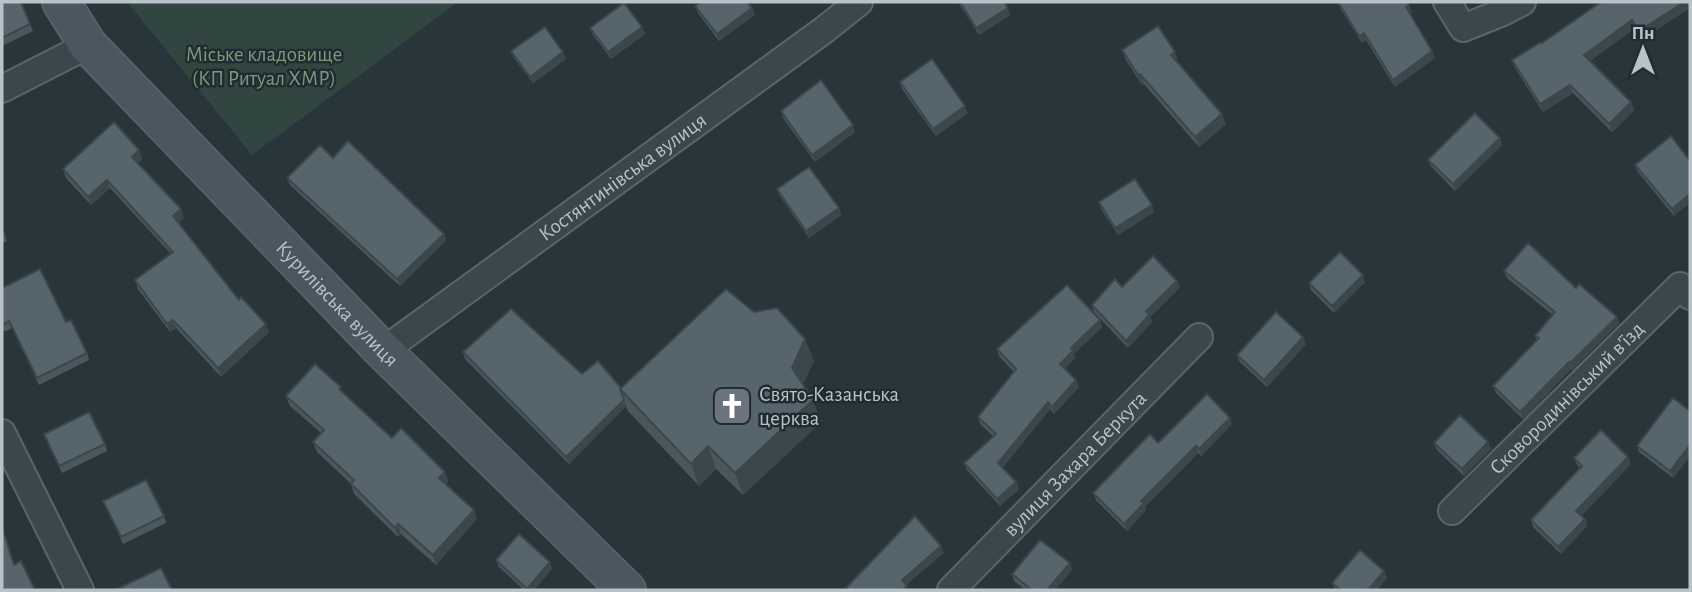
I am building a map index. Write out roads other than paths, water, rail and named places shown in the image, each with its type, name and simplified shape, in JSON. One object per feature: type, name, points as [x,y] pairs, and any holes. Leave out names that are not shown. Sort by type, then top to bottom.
[{"type":"main road","name":"Курилівська вулиця","points":[[61,2],[88,45],[383,351],[627,590]]},
{"type":"street","name":"Костянтинівська вулиця","points":[[383,351],[859,2]]},
{"type":"street","points":[[1447,2],[1463,27],[1521,2]]},
{"type":"street","points":[[2,89],[88,45]]},
{"type":"street","name":"Сковородинівський в’їзд","points":[[1452,511],[1685,291]]},
{"type":"street","name":"вулиця Захара Беркута","points":[[951,590],[1199,337]]},
{"type":"street","points":[[2,433],[80,590]]},
{"type":"place","name":"Свято-Казанська церква","points":[[732,406]]},
{"type":"park label","name":"Міське кладовище (КП Ритуал ХМР)","points":[[264,66]]}]
